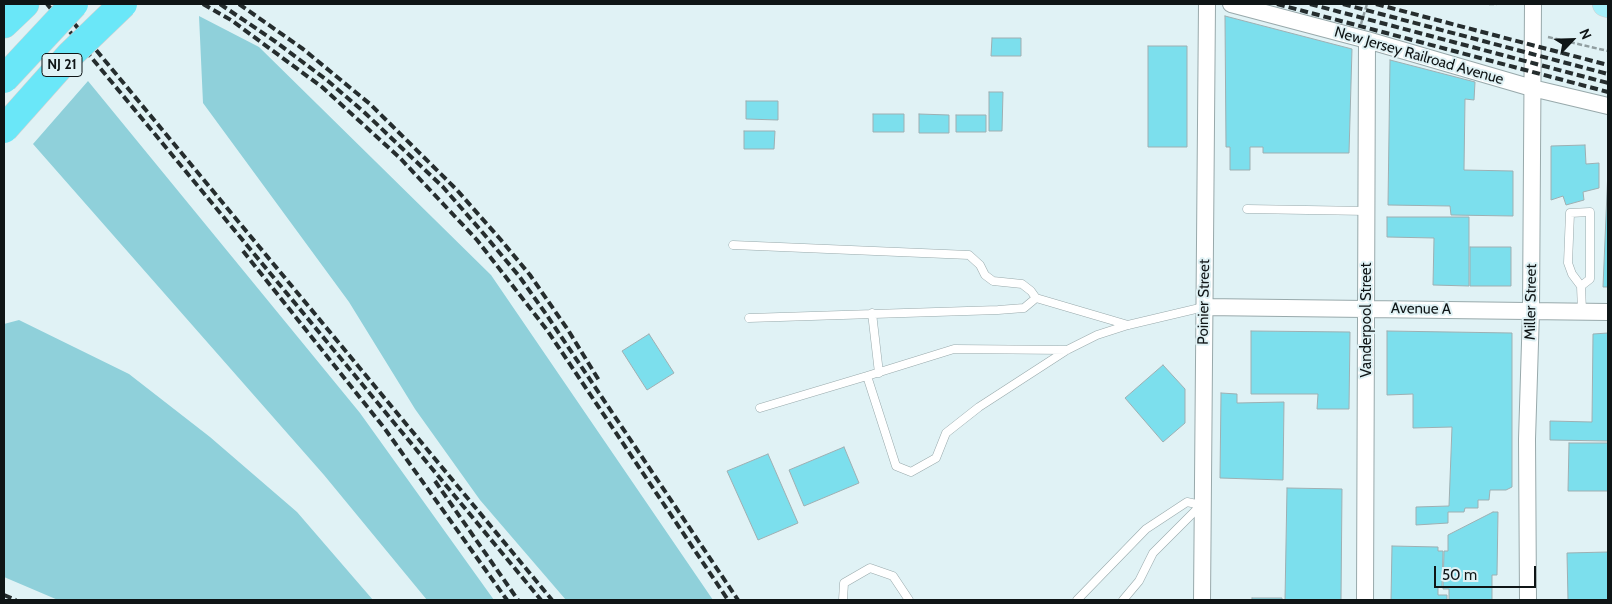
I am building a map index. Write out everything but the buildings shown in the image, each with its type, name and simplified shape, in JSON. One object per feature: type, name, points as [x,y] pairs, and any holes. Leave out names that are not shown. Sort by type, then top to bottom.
[{"type":"highway","points":[[4,24],[25,4]]},
{"type":"highway","name":"NJ 21","points":[[4,79],[74,4]]},
{"type":"highway","name":"NJ 21","points":[[4,129],[70,55],[123,4]]},
{"type":"street","name":"Poinier Street","points":[[1202,600],[1201,505],[1207,4]]},
{"type":"street","name":"New Jersey Railroad Avenue","points":[[1231,4],[1362,39],[1532,88],[1608,106]]},
{"type":"street","name":"Miller Street","points":[[1528,600],[1527,439],[1531,311],[1533,4]]},
{"type":"street","name":"Vanderpool Street","points":[[1362,39],[1367,211],[1365,600]]},
{"type":"street","name":"Avenue A","points":[[1204,307],[1608,312]]},
{"type":"lane","points":[[1247,209],[1367,211]]},
{"type":"lane","points":[[1581,286],[1590,279],[1590,212],[1570,214],[1568,263],[1572,274],[1581,286],[1582,311]]},
{"type":"lane","points":[[733,245],[969,255],[980,265],[985,275],[994,281],[1022,284],[1036,298],[1128,325]]},
{"type":"lane","points":[[749,318],[1024,308],[1036,298]]},
{"type":"lane","points":[[867,376],[896,466],[911,472],[936,458],[946,433],[979,407],[1067,350],[1097,335],[1128,325],[1204,307]]},
{"type":"lane","points":[[872,314],[879,373]]},
{"type":"lane","points":[[760,408],[954,349],[1067,350]]},
{"type":"lane","points":[[1078,600],[1146,529],[1187,502],[1201,505]]},
{"type":"lane","points":[[1123,600],[1139,581],[1153,553],[1201,505]]},
{"type":"lane","points":[[843,600],[844,583],[870,568],[893,576],[909,600]]},
{"type":"path","points":[[1362,39],[1367,4]]},
{"type":"path","points":[[1489,4],[1497,4]]},
{"type":"path","points":[[1548,37],[1608,51]]},
{"type":"shaded area","points":[[199,16],[259,47],[491,275],[713,600],[566,600],[480,500],[415,409],[349,302],[203,103]]},
{"type":"shaded area","points":[[88,81],[360,413],[494,600],[427,600],[324,475],[33,144]]},
{"type":"shaded area","points":[[19,320],[129,374],[210,437],[297,512],[373,600],[58,600],[4,577],[4,324]]},
{"type":"railway","points":[[47,4],[541,600]]},
{"type":"railway","points":[[58,4],[552,600]]},
{"type":"railway","points":[[203,4],[231,20],[322,87],[400,158],[477,240],[547,330],[728,600]]},
{"type":"railway","points":[[220,4],[276,42],[328,81],[365,113],[443,187],[483,233],[519,276],[546,314],[738,600]]},
{"type":"railway","points":[[239,4],[303,49],[370,104],[457,190],[530,275],[568,330],[600,382]]},
{"type":"railway","points":[[1277,4],[1608,92]]},
{"type":"railway","points":[[1310,4],[1608,83]]},
{"type":"railway","points":[[1343,4],[1608,74]]},
{"type":"railway","points":[[1376,4],[1608,65]]},
{"type":"railway","points":[[243,251],[385,429],[507,600]]},
{"type":"railway","points":[[435,481],[518,600]]},
{"type":"railway","points":[[4,595],[16,600]]}]
